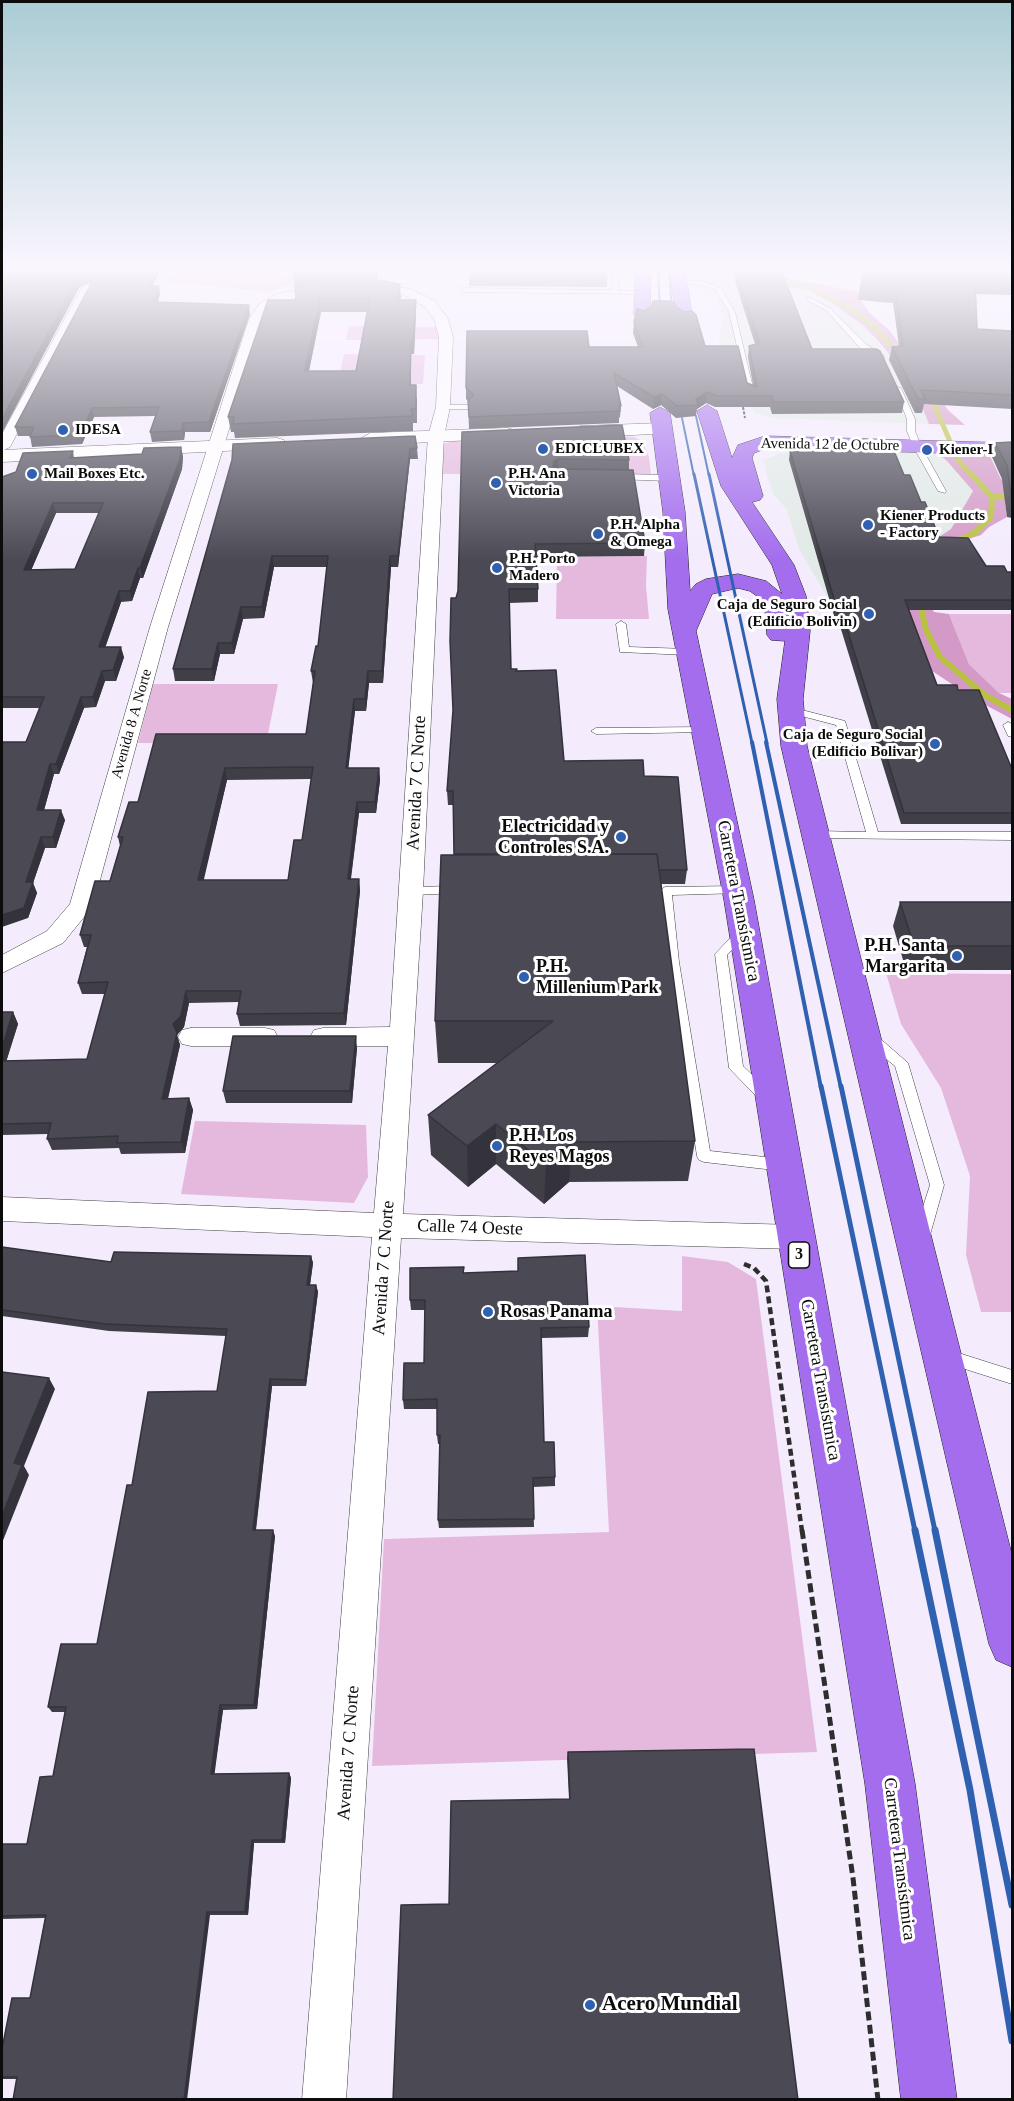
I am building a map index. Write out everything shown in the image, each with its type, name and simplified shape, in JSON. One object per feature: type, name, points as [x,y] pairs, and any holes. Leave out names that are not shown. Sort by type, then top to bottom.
[{"type":"main road","name":"Avenida 12 de Octubre","points":[[766,541],[731,486],[730,417],[924,439]]},
{"type":"main road","name":"Carretera Transístmica","points":[[661,421],[678,554],[678,594],[686,642],[737,890],[890,1784],[929,2100]]},
{"type":"main road","name":"Avenida 12 de Octubre","points":[[766,541],[742,458],[745,449],[753,445],[778,442],[978,440],[1012,434]]},
{"type":"main road","name":"Avenida 12 de Octubre","points":[[978,440],[1012,449]]},
{"type":"main road","points":[[766,541],[783,565],[794,596],[798,631],[790,704]]},
{"type":"main road","points":[[686,642],[697,598],[708,586],[738,581],[763,588],[775,603],[794,746],[1012,1644]]},
{"type":"street","points":[[2,447],[7,428],[43,365]]},
{"type":"street","name":"Avenida 8 A Norte","points":[[2,965],[55,937],[81,906],[159,627],[241,365]]},
{"type":"street","name":"Avenida 7 C Norte","points":[[324,2100],[412,891],[436,436],[443,407],[445,365]]},
{"type":"street","points":[[561,432],[661,421]]},
{"type":"street","points":[[355,440],[527,433]]},
{"type":"street","points":[[2,456],[297,443]]},
{"type":"street","points":[[191,1037],[401,1036]]},
{"type":"street","name":"Calle 74 Oeste","points":[[2,1209],[387,1226],[795,1237]]},
{"type":"lane","points":[[745,365],[752,394]]},
{"type":"lane","points":[[886,365],[888,370]]},
{"type":"lane","points":[[893,381],[911,419],[924,439],[942,491]]},
{"type":"lane","points":[[443,407],[468,406]]},
{"type":"lane","points":[[602,477],[669,478]]},
{"type":"lane","points":[[621,624],[624,650],[686,642]]},
{"type":"lane","points":[[790,704],[842,723],[873,835]]},
{"type":"lane","points":[[596,731],[704,730]]},
{"type":"lane","points":[[815,835],[1012,836]]},
{"type":"lane","points":[[650,889],[665,891],[737,890]]},
{"type":"lane","points":[[412,891],[471,890]]},
{"type":"lane","points":[[665,891],[673,962],[704,1156],[783,1165]]},
{"type":"lane","points":[[943,1355],[1012,1377]]},
{"type":"path","points":[[737,1261],[754,1268],[766,1281],[853,1878],[878,2100]]},
{"type":"shaded area","points":[[342,365],[424,365],[423,384],[337,385]]},
{"type":"shaded area","points":[[728,365],[897,365],[912,383],[929,424],[773,418],[755,413]]},
{"type":"shaded area","points":[[898,365],[915,365],[948,410],[965,425],[929,424],[912,383]]},
{"type":"shaded area","points":[[634,437],[642,441],[649,457],[651,474],[440,474],[444,444],[455,440]]},
{"type":"shaded area","points":[[786,451],[937,453],[973,491],[951,529],[906,559],[909,602],[830,602],[799,549],[787,510],[774,495],[767,477],[764,460]]},
{"type":"shaded area","points":[[937,453],[989,454],[1001,479],[1012,480],[1005,502],[1007,517],[989,527],[981,535],[906,559],[951,529],[973,491]]},
{"type":"shaded area","points":[[647,556],[646,586],[649,619],[556,619],[557,557]]},
{"type":"shaded area","points":[[928,601],[934,612],[949,614],[969,664],[999,693],[1012,699],[1012,719],[976,700],[926,667],[900,602]]},
{"type":"shaded area","points":[[949,614],[1012,614],[1012,693],[999,693],[969,664]]},
{"type":"shaded area","points":[[153,684],[278,684],[266,744],[138,743]]},
{"type":"shaded area","points":[[886,973],[1012,974],[1012,1312],[981,1312],[966,1255],[970,1176],[941,1088],[901,1024]]},
{"type":"shaded area","points":[[195,1121],[366,1125],[368,1177],[354,1203],[181,1194]]},
{"type":"shaded area","points":[[682,1256],[728,1262],[756,1279],[817,1752],[372,1766],[384,1539],[609,1532],[597,1306],[682,1311]]},
{"type":"building","points":[[2,365],[31,365],[2,419]]},
{"type":"building","points":[[48,365],[228,365],[209,422],[183,423],[182,431],[150,432],[159,407],[92,408],[80,435],[30,437],[34,427],[15,427]]},
{"type":"building","points":[[246,365],[306,365],[305,371],[356,371],[357,365],[410,365],[410,385],[416,385],[416,409],[411,409],[413,416],[233,424],[234,417],[228,417]]},
{"type":"building","points":[[466,365],[743,365],[747,383],[757,387],[753,365],[887,365],[904,402],[774,402],[772,396],[717,396],[707,392],[696,399],[698,405],[677,406],[662,394],[654,397],[614,373],[620,411],[469,417],[468,400],[474,395],[466,388]]},
{"type":"building","points":[[901,365],[1012,365],[1012,395],[921,390],[925,399],[918,399]]},
{"type":"building","points":[[622,425],[629,460],[558,459],[554,461],[553,466],[555,469],[633,470],[645,543],[535,544],[538,589],[509,589],[511,669],[517,669],[516,671],[556,670],[564,761],[643,760],[644,776],[678,777],[687,870],[659,870],[657,854],[454,854],[453,791],[447,791],[453,710],[451,598],[456,598],[458,591],[462,432]]},
{"type":"building","points":[[415,436],[417,448],[410,449],[398,556],[390,556],[382,671],[368,671],[365,699],[354,699],[346,768],[379,768],[375,802],[357,802],[348,879],[359,879],[344,1013],[237,1014],[241,991],[186,991],[181,1016],[173,1024],[177,1033],[162,1099],[189,1098],[181,1142],[117,1143],[118,1136],[47,1139],[51,1123],[2,1124],[2,1061],[87,1059],[108,982],[78,983],[91,935],[80,935],[95,881],[110,881],[123,837],[118,837],[129,802],[138,802],[156,734],[306,734],[315,671],[311,671],[316,646],[318,646],[328,556],[272,556],[262,607],[241,607],[232,643],[218,643],[212,669],[173,669],[232,460],[233,444]],"holes":[[[313,767],[302,840],[294,840],[288,880],[198,880],[225,768]]]},
{"type":"building","points":[[1012,442],[1012,503],[1007,465],[995,443]]},
{"type":"building","points":[[181,447],[180,459],[140,568],[138,568],[130,591],[119,591],[99,647],[121,647],[113,670],[102,671],[93,697],[81,697],[56,764],[50,764],[37,810],[61,810],[53,837],[41,837],[26,882],[33,882],[24,908],[2,915],[2,746],[3,742],[26,742],[44,697],[2,697],[2,477],[16,472],[23,453],[73,451],[70,458],[142,454],[144,448]],"holes":[[[53,503],[103,503],[75,569],[24,570]]]},
{"type":"building","points":[[790,451],[894,451],[904,475],[910,475],[921,502],[925,502],[939,537],[968,538],[986,566],[1004,566],[1007,572],[1012,572],[1012,600],[905,600],[937,685],[957,685],[958,690],[979,690],[1012,769],[1012,813],[904,813],[843,616],[839,616]]},
{"type":"building","points":[[657,854],[695,1141],[572,1142],[546,1164],[496,1124],[467,1146],[428,1115],[553,1021],[435,1021],[441,855]]},
{"type":"building","points":[[900,902],[1012,902],[1012,946],[914,946]]},
{"type":"building","points":[[2,1012],[13,1012],[2,1048]]},
{"type":"building","points":[[233,1036],[356,1036],[350,1091],[223,1091]]},
{"type":"building","points":[[2,1247],[111,1262],[114,1252],[311,1256],[307,1285],[316,1285],[305,1380],[270,1379],[253,1530],[273,1530],[254,1705],[220,1705],[211,1774],[289,1773],[282,1840],[252,1840],[245,1912],[207,1912],[184,2100],[13,2100],[17,2077],[2,2077],[2,2049],[12,1998],[30,1998],[46,1915],[2,1916],[2,1844],[27,1844],[40,1777],[53,1776],[66,1707],[48,1707],[61,1644],[97,1644],[127,1485],[132,1485],[148,1392],[217,1391],[227,1329],[106,1324],[2,1310]]},
{"type":"building","points":[[585,1255],[589,1327],[541,1328],[544,1442],[554,1442],[555,1477],[533,1478],[534,1519],[438,1520],[440,1435],[437,1435],[437,1399],[403,1400],[404,1363],[424,1363],[425,1300],[410,1300],[410,1268],[464,1267],[463,1273],[518,1271],[518,1258]]},
{"type":"building","points":[[2,1372],[49,1378],[14,1463],[22,1465],[2,1516]]},
{"type":"building","name":"Acero Mundial","points":[[754,1749],[798,2100],[393,2100],[401,1905],[449,1904],[451,1801],[570,1799],[568,1752]]},
{"type":"waterway","points":[[930,395],[958,460],[972,476]]},
{"type":"waterway","points":[[971,474],[992,497]]},
{"type":"waterway","points":[[992,497],[1012,495]]},
{"type":"waterway","points":[[954,543],[974,533],[991,517],[992,497]]},
{"type":"waterway","points":[[919,598],[926,630],[940,657],[986,696],[1012,710]]},
{"type":"railway","points":[[696,416],[709,476]]},
{"type":"railway","points":[[682,418],[694,476]]},
{"type":"railway","points":[[694,474],[752,743]]},
{"type":"railway","points":[[709,474],[767,743]]},
{"type":"railway","points":[[752,742],[821,1088]]},
{"type":"railway","points":[[766,742],[841,1088]]},
{"type":"railway","points":[[821,1086],[915,1531]]},
{"type":"railway","points":[[841,1086],[935,1531]]},
{"type":"railway","points":[[915,1530],[970,1790],[1012,2041]]},
{"type":"railway","points":[[935,1530],[1012,1905]]},
{"type":"place","name":"IDESA","points":[[63,430]]},
{"type":"place","name":"EDICLUBEX","points":[[543,449]]},
{"type":"place","name":"Kiener-I","points":[[927,450]]},
{"type":"place","name":"Mail Boxes Etc.","points":[[32,474]]},
{"type":"place","name":"P.H. Ana Victoria","points":[[496,483]]},
{"type":"place","name":"Kiener Products - Factory","points":[[868,525]]},
{"type":"place","name":"P.H. Alpha & Omega","points":[[598,534]]},
{"type":"place","name":"P.H. Porto Madero","points":[[497,568]]},
{"type":"place","name":"Caja de Seguro Social (Edificio Bolivin)","points":[[869,614]]},
{"type":"place","name":"Caja de Seguro Social (Edificio Bolivar)","points":[[935,744]]},
{"type":"place","name":"Electricidad y Controles S.A.","points":[[621,837]]},
{"type":"place","name":"P.H. Santa Margarita","points":[[957,956]]},
{"type":"place","name":"P.H. Millenium Park","points":[[524,977]]},
{"type":"place","name":"P.H. Los Reyes Magos","points":[[497,1146]]},
{"type":"place","name":"Rosas Panama","points":[[488,1312]]},
{"type":"place","name":"Acero Mundial","points":[[590,2005]]}]
